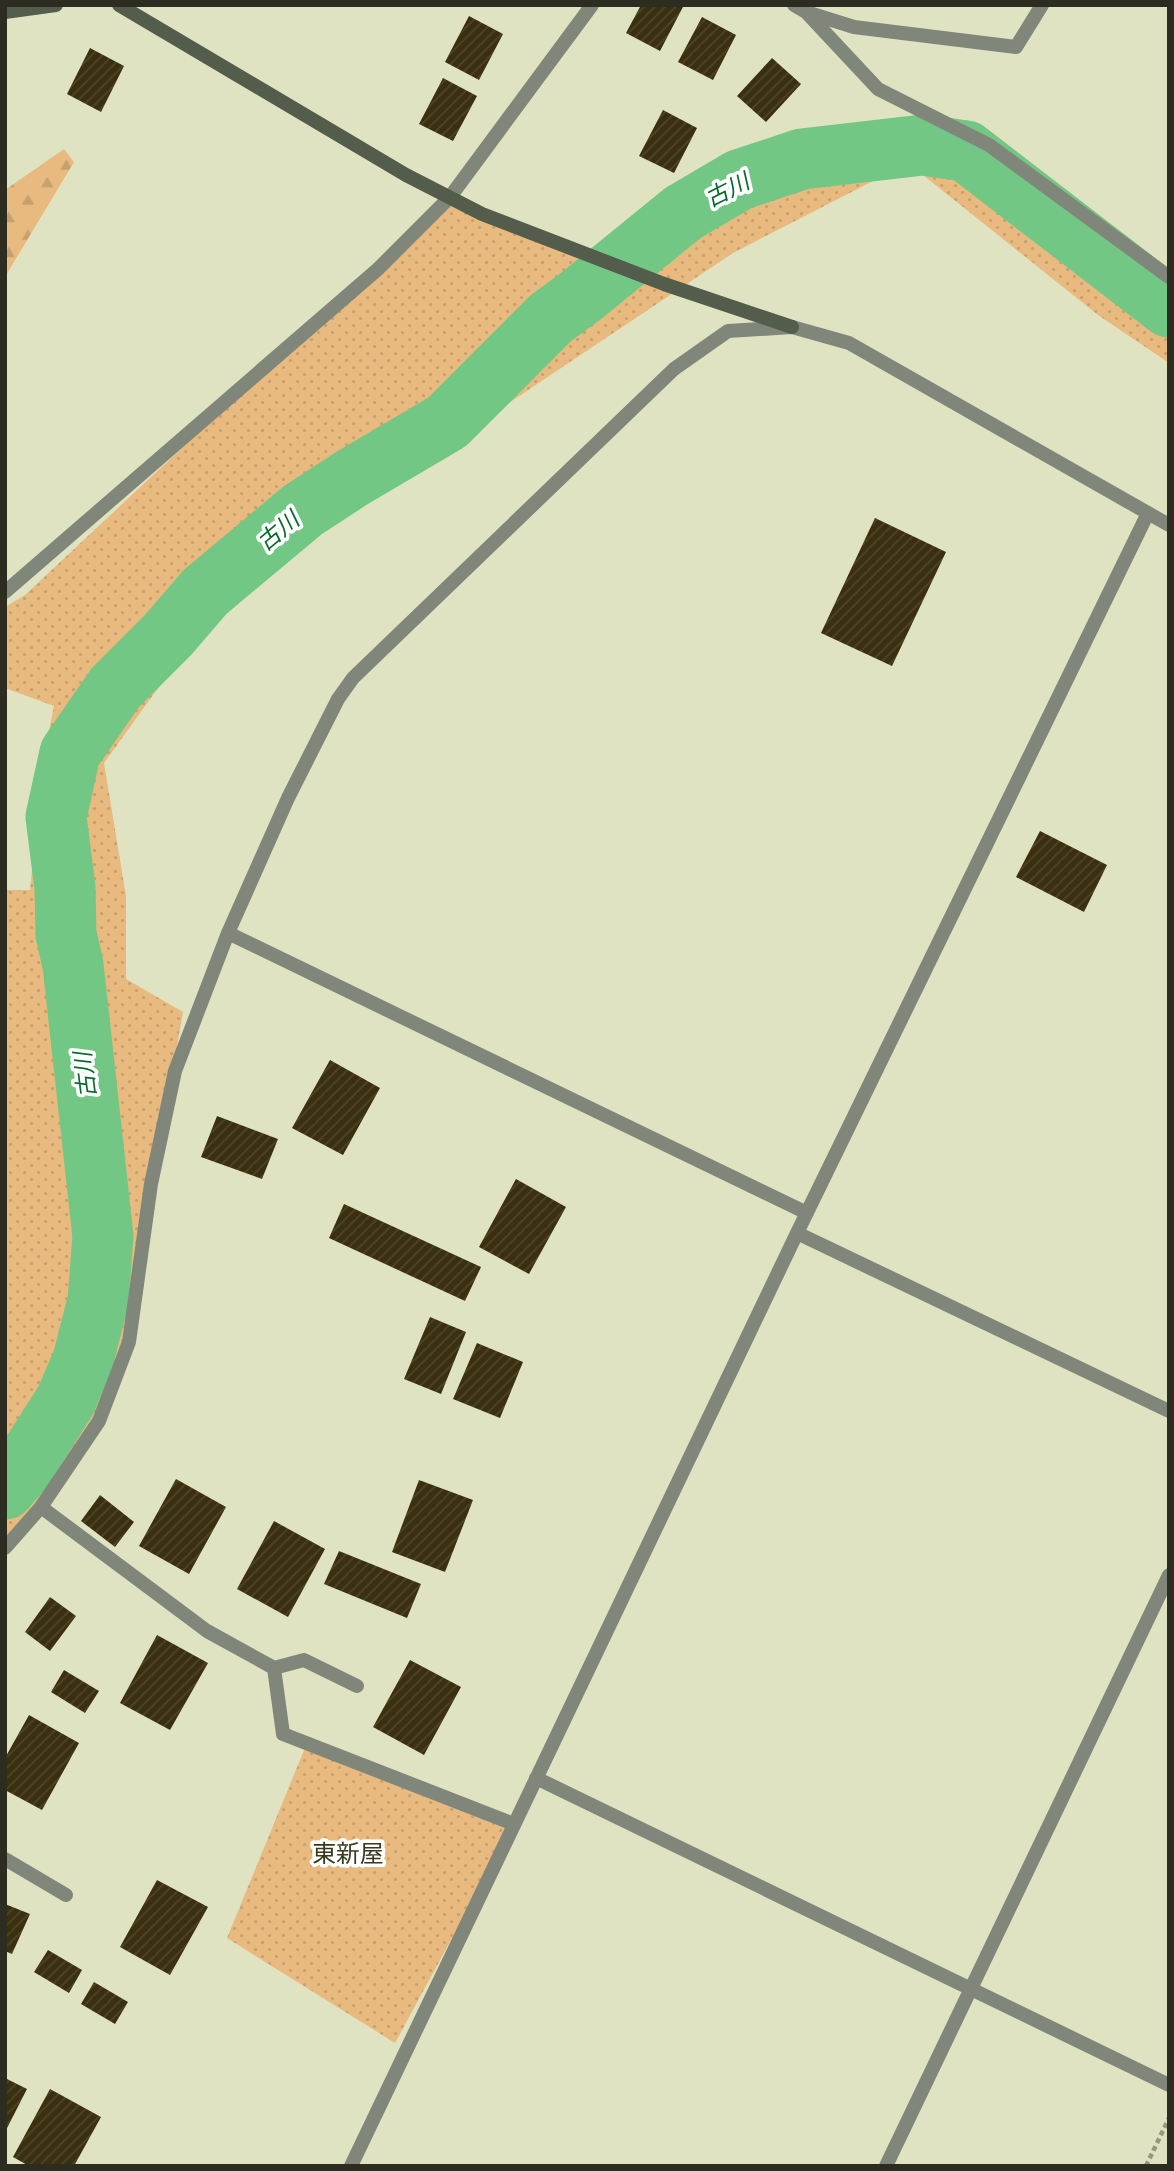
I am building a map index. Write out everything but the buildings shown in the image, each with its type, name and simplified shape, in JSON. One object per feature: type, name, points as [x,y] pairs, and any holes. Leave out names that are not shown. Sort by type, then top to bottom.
[{"type":"street","points":[[5,12],[55,5]]},
{"type":"street","points":[[119,5],[406,175],[482,214],[664,284],[792,327],[849,342],[1169,526]]},
{"type":"street","points":[[5,592],[378,269],[450,197],[592,5]]},
{"type":"street","points":[[800,8],[854,27],[1016,47],[1042,5]]},
{"type":"street","points":[[800,8],[878,89],[989,145],[1169,277]]},
{"type":"street","points":[[5,1548],[41,1507],[99,1420],[129,1342],[151,1184],[175,1071],[228,933],[288,798],[338,699],[353,678],[674,369],[728,331],[792,327]]},
{"type":"street","points":[[351,2166],[797,1233],[1148,513]]},
{"type":"street","points":[[228,933],[807,1213]]},
{"type":"street","points":[[797,1233],[1169,1411]]},
{"type":"street","points":[[41,1507],[207,1631],[274,1668],[304,1660],[357,1686]]},
{"type":"street","points":[[886,2166],[1169,1575]]},
{"type":"street","points":[[274,1668],[283,1734],[514,1824]]},
{"type":"street","points":[[536,1778],[1169,2085]]},
{"type":"street","points":[[5,1859],[66,1895]]},
{"type":"path","points":[[1146,2166],[1169,2118]]},
{"type":"green space","points":[[929,115],[1027,173],[1169,277],[1169,363],[1098,315],[908,163],[733,253],[316,532],[192,641],[104,763],[126,896],[126,979],[183,1012],[144,1234],[129,1342],[92,1432],[5,1546],[5,1452],[35,1412],[39,1400],[5,1451],[5,890],[30,890],[43,761],[54,706],[5,688],[5,607],[25,595],[450,197],[593,256],[734,150]]},
{"type":"green space","points":[[64,149],[74,162],[5,277],[5,190]]},
{"type":"green space","points":[[307,1743],[514,1824],[395,2043],[227,1938]]},
{"type":"waterway","name":"古川","points":[[5,1489],[22,1469],[66,1400],[83,1360],[98,1301],[103,1236],[73,965],[66,934],[65,888],[56,817],[70,753],[115,688],[168,635],[205,592],[303,510],[447,422],[551,318],[683,213],[739,180],[802,159],[923,145],[966,151],[1169,307]]},
{"type":"district","name":"東新屋","points":[[348,1854]]}]
